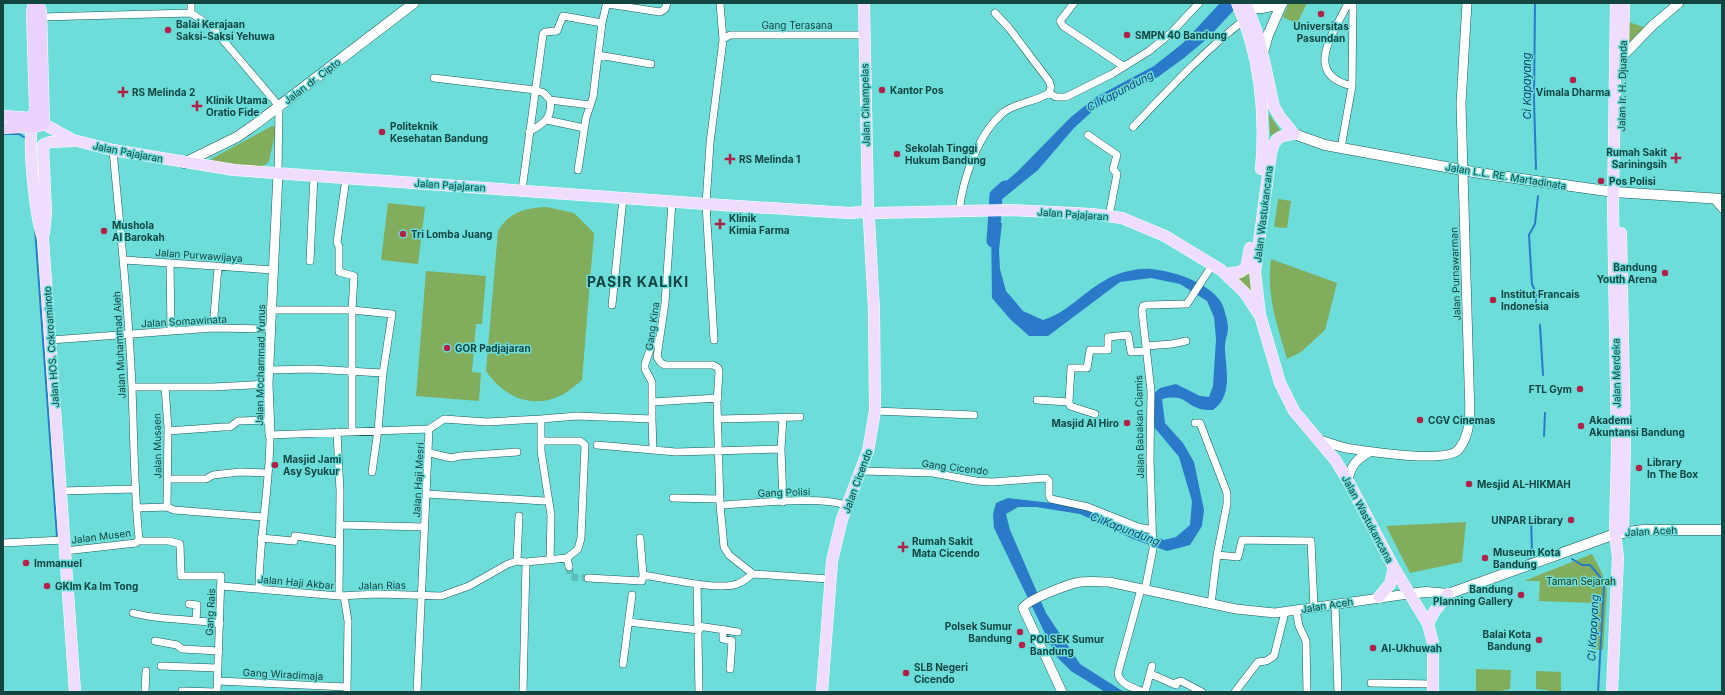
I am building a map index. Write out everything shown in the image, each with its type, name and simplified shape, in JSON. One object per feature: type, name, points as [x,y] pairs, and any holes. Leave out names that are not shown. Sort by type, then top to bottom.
[{"type":"highway","name":"Jalan HOS. Cokroaminoto","points":[[32,122],[35,109],[32,12],[34,3]]},
{"type":"highway","points":[[3,116],[44,124],[41,18],[38,3]]},
{"type":"highway","points":[[3,128],[32,122]]},
{"type":"main road","name":"Jalan dr. Cipto","points":[[184,162],[237,137],[414,3]]},
{"type":"main road","name":"Jalan Cihampelas","points":[[864,3],[869,213]]},
{"type":"main road","points":[[1244,8],[1262,8],[1282,3]]},
{"type":"main road","points":[[1263,53],[1270,29],[1282,3]]},
{"type":"main road","name":"Jalan Ir. H. Djuanda","points":[[1616,3],[1617,192]]},
{"type":"main road","name":"Jalan Ir. H. Djuanda","points":[[1617,192],[1624,3]]},
{"type":"main road","name":"Jalan Wastukancana","points":[[1226,274],[1240,272],[1246,268],[1264,145],[1263,53],[1244,8]]},
{"type":"main road","name":"Jalan Wastukancana","points":[[1244,8],[1263,79],[1274,107],[1294,134]]},
{"type":"main road","name":"Jalan HOS. Cokroaminoto","points":[[32,122],[37,214],[43,239],[75,692]]},
{"type":"main road","name":"Jalan Pajajaran","points":[[44,124],[73,140],[114,150],[234,170],[672,202],[849,213],[1008,210],[1109,216],[1136,223],[1165,236],[1213,264],[1226,274],[1245,293],[1260,315]]},
{"type":"main road","name":"Jalan L.L. RE. Martadinata","points":[[1294,134],[1341,148],[1463,170],[1617,192],[1718,199]]},
{"type":"main road","name":"Jalan Wastukancana","points":[[1294,134],[1280,136],[1277,138],[1273,143],[1271,153],[1256,259],[1256,284],[1260,315],[1278,376],[1286,397],[1299,420],[1336,461],[1408,594],[1428,624],[1433,643],[1433,688]]},
{"type":"main road","points":[[43,239],[46,213],[43,145],[50,142],[73,140]]},
{"type":"main road","name":"Jalan Merdeka","points":[[1612,692],[1619,533],[1625,446],[1617,192]]},
{"type":"main road","name":"Jalan Cicendo","points":[[822,692],[830,579],[836,541],[847,506],[862,471],[872,433],[875,411],[874,304],[869,213]]},
{"type":"main road","name":"Jalan Aceh","points":[[1408,594],[1426,592],[1448,594],[1619,533],[1643,530],[1722,530]]},
{"type":"main road","points":[[1379,597],[1390,584],[1394,568]]},
{"type":"main road","points":[[1428,624],[1434,612],[1448,594]]},
{"type":"street","points":[[191,3],[191,13]]},
{"type":"street","points":[[578,170],[584,128],[593,98],[602,23],[606,6],[608,4],[660,12],[665,9],[667,3]]},
{"type":"street","points":[[714,340],[706,204],[714,113],[726,37],[720,3]]},
{"type":"street","points":[[1074,3],[1061,18],[1060,21],[1063,26],[1123,66]]},
{"type":"street","points":[[1049,93],[1056,96],[1066,97],[1149,51],[1171,33],[1199,3]]},
{"type":"street","points":[[1348,3],[1327,44],[1324,61],[1325,68],[1336,81],[1352,86]]},
{"type":"street","points":[[1341,148],[1352,86],[1353,3]]},
{"type":"street","name":"Jalan Purnawarman","points":[[1317,439],[1346,448],[1369,452],[1437,457],[1449,456],[1458,450],[1465,440],[1469,421],[1469,381],[1461,103],[1467,3]]},
{"type":"street","points":[[1622,57],[1653,25],[1679,3]]},
{"type":"street","points":[[1133,127],[1171,86],[1220,39],[1244,8]]},
{"type":"street","points":[[41,18],[191,13],[212,28],[279,106],[278,173]]},
{"type":"street","points":[[959,211],[964,184],[970,164],[979,146],[995,123],[1004,112],[1011,108],[1040,99],[1049,93],[1051,87],[1049,81],[1009,28],[995,14]]},
{"type":"street","points":[[522,190],[544,33],[557,31],[562,16],[602,23]]},
{"type":"street","name":"Gang Terasana","points":[[726,37],[864,35]]},
{"type":"street","points":[[598,55],[651,64]]},
{"type":"street","points":[[434,78],[535,90],[544,93],[550,100],[551,106],[547,120],[529,132]]},
{"type":"street","points":[[550,100],[590,105]]},
{"type":"street","points":[[547,120],[584,128]]},
{"type":"street","points":[[1088,135],[1117,155],[1113,169],[1117,174],[1109,216]]},
{"type":"street","name":"Jalan Muhammad Aleh","points":[[114,150],[124,260],[132,388],[134,489],[138,540]]},
{"type":"street","name":"Jalan Mochammad Yunus","points":[[259,589],[259,556],[268,473],[270,435],[268,384],[278,173]]},
{"type":"street","points":[[310,262],[314,175]]},
{"type":"street","points":[[346,178],[337,242],[339,247],[339,272],[354,276],[351,371],[352,431]]},
{"type":"street","points":[[612,305],[623,198]]},
{"type":"street","points":[[1718,199],[1722,209]]},
{"type":"street","name":"Gang Kina","points":[[672,202],[666,303],[658,357],[661,363],[665,365],[713,365],[718,368],[718,398]]},
{"type":"street","name":"Jalan Purwawijaya","points":[[124,260],[273,270]]},
{"type":"street","points":[[170,263],[171,330]]},
{"type":"street","name":"Jalan Babakan Ciamis","points":[[1145,692],[1122,682],[1118,673],[1143,589],[1153,549],[1150,460],[1151,391],[1142,311],[1143,306],[1165,304],[1185,305],[1213,264]]},
{"type":"street","points":[[213,328],[218,267]]},
{"type":"street","points":[[271,310],[352,310],[392,314],[383,373],[378,430],[372,472]]},
{"type":"street","name":"Jalan Somawinata","points":[[50,340],[128,335],[171,330],[213,328],[270,329]]},
{"type":"street","points":[[1095,414],[1070,406],[1069,402],[1071,368],[1087,368],[1090,350],[1108,350],[1108,337],[1128,335],[1131,352],[1186,341]]},
{"type":"street","points":[[654,450],[652,382],[645,369],[645,364],[653,341],[660,339]]},
{"type":"street","points":[[269,370],[311,369],[383,373]]},
{"type":"street","points":[[132,388],[213,387],[268,384]]},
{"type":"street","name":"Jalan Musaen","points":[[165,387],[168,430],[167,507]]},
{"type":"street","points":[[652,402],[718,398],[720,502],[724,547],[729,555],[753,574],[830,579]]},
{"type":"street","points":[[1037,400],[1069,402]]},
{"type":"street","points":[[875,411],[974,415]]},
{"type":"street","points":[[429,429],[444,419],[487,422],[577,416],[652,419]]},
{"type":"street","points":[[718,419],[800,417]]},
{"type":"street","points":[[783,418],[781,449],[783,502]]},
{"type":"street","points":[[541,419],[540,441],[551,515],[550,560]]},
{"type":"street","points":[[168,430],[223,427],[230,426],[238,421],[269,420]]},
{"type":"street","points":[[1195,423],[1200,423],[1227,493],[1227,504],[1217,555],[1211,604]]},
{"type":"street","name":"Jalan Haji Mesri","points":[[270,435],[429,429],[430,453],[420,596],[417,692]]},
{"type":"street","points":[[337,432],[341,596]]},
{"type":"street","points":[[519,516],[516,561],[526,562],[567,558],[578,549],[581,538],[585,445],[580,441],[540,441]]},
{"type":"street","points":[[597,445],[654,450],[719,451],[781,449]]},
{"type":"street","points":[[430,453],[451,458],[517,452]]},
{"type":"street","points":[[1348,481],[1351,468],[1359,459],[1369,452]]},
{"type":"street","name":"Gang Cicendo","points":[[862,471],[933,472],[992,482],[1045,478],[1049,481],[1051,499],[1088,506],[1138,527],[1152,531]]},
{"type":"street","points":[[168,479],[206,479],[213,475],[240,472],[268,473]]},
{"type":"street","points":[[61,491],[134,489]]},
{"type":"street","points":[[428,494],[544,501]]},
{"type":"street","name":"Gang Polisi","points":[[673,498],[720,502],[822,501],[839,502],[847,506]]},
{"type":"street","points":[[136,508],[167,507],[174,510],[263,517]]},
{"type":"street","points":[[340,525],[425,527]]},
{"type":"street","points":[[261,538],[294,540],[295,536],[339,542]]},
{"type":"street","points":[[588,578],[642,581],[643,575],[640,538]]},
{"type":"street","name":"Jalan Musen","points":[[3,543],[64,546],[136,543],[138,540]]},
{"type":"street","name":"Gang Rais","points":[[138,540],[169,541],[180,544],[181,576],[221,576],[222,586],[217,692]]},
{"type":"street","points":[[1217,555],[1238,556],[1242,540],[1311,540],[1314,607]]},
{"type":"street","points":[[567,558],[569,567]]},
{"type":"street","name":"Jalan Rias","points":[[341,596],[378,594],[433,596],[454,593],[480,581],[503,566],[516,561]]},
{"type":"street","points":[[523,692],[526,562]]},
{"type":"street","points":[[643,575],[697,584],[737,584],[753,574]]},
{"type":"street","name":"Jalan Aceh","points":[[1062,692],[1024,611],[1024,606],[1069,584],[1092,581],[1109,582],[1236,609],[1285,612],[1379,597],[1408,594]]},
{"type":"street","points":[[697,584],[699,692]]},
{"type":"street","name":"Jalan Haji Akbar","points":[[222,586],[341,596],[348,621],[347,689]]},
{"type":"street","points":[[623,664],[632,595]]},
{"type":"street","points":[[189,604],[197,605],[196,621]]},
{"type":"street","points":[[1335,604],[1338,692]]},
{"type":"street","points":[[1296,610],[1299,626],[1306,641],[1308,692]]},
{"type":"street","points":[[1235,692],[1258,662],[1266,661],[1274,656],[1285,612]]},
{"type":"street","points":[[133,613],[170,620],[220,624]]},
{"type":"street","points":[[628,622],[738,632]]},
{"type":"street","points":[[723,630],[723,639],[732,641],[730,669]]},
{"type":"street","points":[[155,642],[177,645],[182,649],[219,651]]},
{"type":"street","points":[[161,666],[218,668]]},
{"type":"street","points":[[1145,692],[1152,666]]},
{"type":"street","points":[[145,692],[146,671]]},
{"type":"street","points":[[1151,674],[1176,684],[1181,681],[1202,692]]},
{"type":"street","name":"Gang Wiradimaja","points":[[218,681],[347,689]]},
{"type":"street","points":[[1371,683],[1433,688]]},
{"type":"street","points":[[182,691],[217,692]]},
{"type":"green space","points":[[1289,3],[1307,3],[1297,24],[1283,17]]},
{"type":"green space","points":[[1626,21],[1646,28],[1626,45]]},
{"type":"green space","points":[[1269,114],[1280,130],[1270,136]]},
{"type":"green space","points":[[272,126],[276,127],[276,130],[269,161],[265,165],[259,167],[242,167],[212,161],[211,159]]},
{"type":"green space","points":[[1278,199],[1291,201],[1287,228],[1274,227]]},
{"type":"green space","name":"Tri Lomba Juang","points":[[388,203],[425,207],[418,264],[381,260]]},
{"type":"green space","points":[[547,207],[574,213],[594,233],[582,380],[562,395],[551,399],[530,401],[510,394],[501,388],[486,371],[498,231],[508,219],[519,212],[532,208]]},
{"type":"green space","points":[[1271,259],[1337,283],[1325,330],[1301,352],[1287,359],[1273,310],[1270,285]]},
{"type":"green space","points":[[1250,266],[1252,296],[1232,275]]},
{"type":"green space","name":"GOR Padjajaran","points":[[426,271],[486,276],[482,324],[476,324],[472,372],[481,373],[479,401],[416,396]]},
{"type":"green space","points":[[1466,522],[1462,562],[1410,573],[1386,526]]},
{"type":"green space","name":"Taman Sejarah","points":[[1592,554],[1602,573],[1607,590],[1603,650],[1592,649],[1594,603],[1539,601],[1540,581],[1524,581]]},
{"type":"green space","points":[[1476,669],[1511,670],[1510,689],[1496,692],[1476,692]]},
{"type":"green space","points":[[1536,671],[1561,672],[1561,692],[1550,692],[1547,690],[1536,689]]},
{"type":"water","points":[[1220,3],[1231,3],[1234,10],[1208,38],[1158,77],[1097,107],[1074,128],[1038,170],[1001,200],[990,200],[998,188],[1017,172],[1071,117],[1096,97],[1154,66],[1183,43]]},
{"type":"water","points":[[991,223],[1002,223],[999,250],[1000,269],[1006,291],[1023,311],[1043,320],[1060,313],[1109,278],[1139,269],[1169,272],[1199,283],[1215,295],[1221,302],[1226,315],[1228,328],[1225,346],[1227,382],[1226,390],[1219,404],[1213,410],[1205,410],[1194,407],[1180,398],[1162,399],[1165,423],[1183,443],[1194,462],[1204,510],[1202,526],[1190,545],[1167,551],[1133,539],[1080,514],[1036,507],[1018,507],[1006,514],[1010,530],[1046,613],[1080,664],[1124,692],[1105,692],[1071,671],[1056,656],[994,528],[993,514],[996,503],[1008,498],[1088,507],[1133,528],[1164,540],[1176,537],[1190,525],[1192,501],[1179,457],[1155,428],[1151,409],[1153,394],[1160,388],[1176,384],[1200,396],[1209,397],[1213,386],[1216,339],[1214,317],[1207,301],[1180,284],[1151,278],[1120,282],[1048,336],[1029,336],[1010,319],[992,298]]},
{"type":"waterway","name":"Ci Kapayang","points":[[1535,3],[1534,100],[1536,169]]},
{"type":"waterway","points":[[3,134],[19,134],[27,139]]},
{"type":"waterway","name":"Ci Kapundung","points":[[993,241],[996,195],[1005,187]]},
{"type":"waterway","name":"Ci Kapayang","points":[[1536,308],[1536,293],[1532,284],[1529,235],[1535,224],[1538,196]]},
{"type":"waterway","points":[[35,228],[57,536]]},
{"type":"waterway","name":"Ci Kapayang","points":[[1540,325],[1543,375]]},
{"type":"waterway","name":"Ci Kapayang","points":[[1544,436],[1545,413]]},
{"type":"waterway","name":"Ci Kapayang","points":[[1531,517],[1532,553]]},
{"type":"waterway","name":"Ci Kapayang","points":[[1572,559],[1582,565],[1590,565],[1601,578],[1604,586],[1598,692]]},
{"type":"tunnel","points":[[569,567],[571,577],[588,578]]},
{"type":"place","name":"Universitas Pasundan","points":[[1321,14]]},
{"type":"place","name":"Balai Kerajaan Saksi-Saksi Yehuwa","points":[[168,30]]},
{"type":"place","name":"SMPN 40 Bandung","points":[[1127,35]]},
{"type":"place","name":"Vimala Dharma","points":[[1573,80]]},
{"type":"place","name":"Kantor Pos","points":[[882,90]]},
{"type":"place","name":"RS Melinda 2","points":[[123,92]]},
{"type":"place","name":"Klinik Utama Oratio Fide","points":[[197,106]]},
{"type":"place","name":"Politeknik Kesehatan Bandung","points":[[382,132]]},
{"type":"place","name":"Sekolah Tinggi Hukum Bandung","points":[[897,154]]},
{"type":"place","name":"Rumah Sakit Sariningsih","points":[[1676,158]]},
{"type":"place","name":"RS Melinda 1","points":[[730,159]]},
{"type":"place","name":"Pos Polisi","points":[[1601,181]]},
{"type":"place","name":"Klinik Kimia Farma","points":[[720,224]]},
{"type":"place","name":"Mushola Al Barokah","points":[[104,231]]},
{"type":"place","name":"Tri Lomba Juang","points":[[403,234]]},
{"type":"place","name":"Bandung Youth Arena","points":[[1665,273]]},
{"type":"place","name":"Institut Francais Indonesia","points":[[1493,300]]},
{"type":"place","name":"GOR Padjajaran","points":[[447,348]]},
{"type":"place","name":"FTL Gym","points":[[1580,389]]},
{"type":"place","name":"CGV Cinemas","points":[[1420,420]]},
{"type":"place","name":"Masjid Al Hiro","points":[[1127,423]]},
{"type":"place","name":"Akademi Akuntansi Bandung","points":[[1581,426]]},
{"type":"place","name":"Masjid Jami Asy Syukur","points":[[275,465]]},
{"type":"place","name":"Library In The Box","points":[[1639,468]]},
{"type":"place","name":"Mesjid AL-HIKMAH","points":[[1469,484]]},
{"type":"place","name":"UNPAR Library","points":[[1571,520]]},
{"type":"place","name":"Rumah Sakit Mata Cicendo","points":[[903,547]]},
{"type":"place","name":"Museum Kota Bandung","points":[[1485,558]]},
{"type":"place","name":"Immanuel","points":[[26,563]]},
{"type":"place","name":"GKIm Ka Im Tong","points":[[47,586]]},
{"type":"place","name":"Bandung Planning Gallery","points":[[1521,595]]},
{"type":"place","name":"Polsek Sumur Bandung","points":[[1020,632]]},
{"type":"place","name":"Balai Kota Bandung","points":[[1539,640]]},
{"type":"place","name":"POLSEK Sumur Bandung","points":[[1022,645]]},
{"type":"place","name":"Al-Ukhuwah","points":[[1373,648]]},
{"type":"place","name":"SLB Negeri Cicendo","points":[[906,673]]},
{"type":"district","name":"PASIR KALIKI","points":[[638,282]]}]
